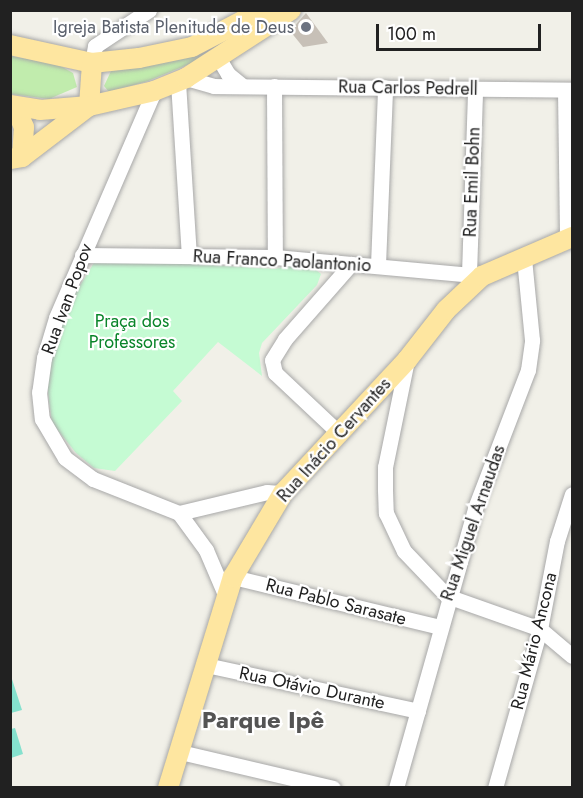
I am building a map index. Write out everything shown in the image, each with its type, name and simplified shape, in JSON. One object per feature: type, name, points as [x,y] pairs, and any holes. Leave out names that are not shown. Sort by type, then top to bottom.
[{"type":"main road","points":[[10,45],[92,63],[192,47],[263,10]]},
{"type":"main road","points":[[13,106],[40,110],[89,106],[154,91],[182,80],[219,59],[291,10]]},
{"type":"main road","points":[[89,106],[92,63]]},
{"type":"main road","points":[[13,106],[24,121],[16,158]]},
{"type":"main road","points":[[16,158],[89,106]]},
{"type":"main road","name":"Rua Inácio Cervantes","points":[[168,788],[233,577],[283,493],[407,360],[476,275],[570,239]]},
{"type":"street","points":[[92,63],[95,46],[149,10]]},
{"type":"street","points":[[219,59],[228,74],[243,86]]},
{"type":"street","points":[[182,80],[189,256]]},
{"type":"street","name":"Rua Carlos Pedrell","points":[[182,80],[214,86],[569,90]]},
{"type":"street","points":[[274,86],[275,257]]},
{"type":"street","points":[[378,265],[385,87]]},
{"type":"street","name":"Rua Emil Bohn","points":[[475,90],[476,275]]},
{"type":"street","points":[[569,90],[570,239]]},
{"type":"street","name":"Rua Ivan Popov","points":[[154,91],[82,255],[44,358],[39,393],[42,419],[64,458],[93,479],[179,513]]},
{"type":"street","name":"Rua Franco Paolantonio","points":[[82,255],[275,257],[476,275]]},
{"type":"street","name":"Rua Miguel Arnaudas","points":[[396,788],[447,596],[475,508],[528,370],[532,340],[524,258]]},
{"type":"street","points":[[340,434],[275,373],[272,360],[285,339],[351,264]]},
{"type":"street","points":[[407,360],[385,467],[386,513],[404,551],[447,596],[540,629],[573,656]]},
{"type":"street","points":[[226,597],[206,550],[179,513],[267,492],[283,493]]},
{"type":"street","name":"Rua Mário Ancona","points":[[495,788],[540,629],[557,541],[573,494]]},
{"type":"street","name":"Rua Pablo Sarasate","points":[[233,577],[440,627]]},
{"type":"street","name":"Rua Otávio Durante","points":[[206,665],[417,711]]},
{"type":"street","points":[[180,752],[333,788]]},
{"type":"green space","points":[[231,39],[197,61],[148,81],[109,92],[104,86],[111,71],[167,62]]},
{"type":"green space","points":[[11,56],[57,64],[73,73],[77,87],[49,99],[11,94]]},
{"type":"green space","name":"Praça dos Professores","points":[[97,258],[275,269],[307,262],[321,274],[317,285],[262,343],[259,353],[262,376],[218,342],[173,391],[182,401],[115,471],[94,468],[76,453],[52,423],[45,369],[63,313]]},
{"type":"shaded area","points":[[10,673],[22,710],[11,713],[10,713]]},
{"type":"shaded area","points":[[15,728],[23,754],[11,758],[11,729]]},
{"type":"building","name":"Igreja Batista Plenitude de Deus","points":[[306,13],[328,43],[303,47],[290,31]]},
{"type":"place","name":"Igreja Batista Plenitude de Deus","points":[[306,27]]},
{"type":"district","name":"Parque Ipê","points":[[263,720]]}]
